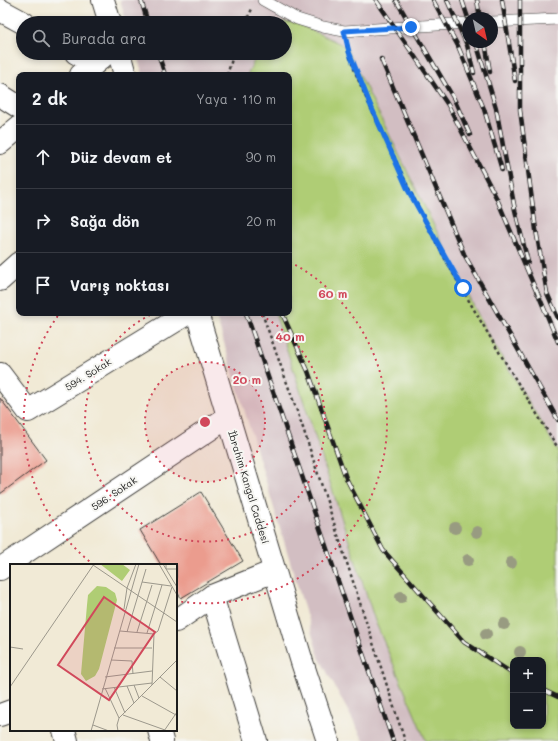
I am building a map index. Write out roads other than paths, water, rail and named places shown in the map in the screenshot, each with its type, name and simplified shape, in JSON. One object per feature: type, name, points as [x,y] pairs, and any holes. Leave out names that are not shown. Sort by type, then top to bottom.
[{"type":"street","points":[[103,0],[108,16]]},
{"type":"street","points":[[0,10],[16,19]]},
{"type":"street","points":[[121,60],[124,72]]},
{"type":"street","points":[[0,95],[16,105]]},
{"type":"street","points":[[0,143],[16,130]]},
{"type":"street","points":[[0,280],[16,266]]},
{"type":"street","name":"594. Sokak","points":[[0,374],[28,411],[183,316]]},
{"type":"street","name":"İbrahim Kangal Caddesi","points":[[198,316],[274,572],[328,741]]},
{"type":"street","name":"596. Sokak","points":[[0,569],[228,417]]},
{"type":"street","points":[[177,620],[212,596],[274,572]]},
{"type":"street","points":[[212,596],[256,741]]},
{"type":"street","name":"İbrahim Kangal Caddesi","points":[[302,662],[341,741]]},
{"type":"street","points":[[0,716],[10,711]]},
{"type":"street","points":[[64,731],[67,741]]},
{"type":"street","points":[[159,731],[162,741]]},
{"type":"lane","points":[[263,0],[291,16]]},
{"type":"lane","points":[[292,17],[323,27],[344,31],[462,23]]},
{"type":"lane","points":[[498,22],[558,20]]},
{"type":"railway","points":[[141,0],[146,16]]},
{"type":"railway","points":[[376,0],[448,105],[497,199],[537,293]]},
{"type":"railway","points":[[396,0],[454,99],[470,135]]},
{"type":"railway","points":[[433,0],[458,46],[484,109],[502,170]]},
{"type":"railway","points":[[447,0],[467,45],[474,73]]},
{"type":"railway","points":[[462,0],[466,12]]},
{"type":"railway","points":[[477,0],[479,12]]},
{"type":"railway","points":[[502,0],[515,81]]},
{"type":"railway","points":[[520,0],[520,110],[536,230],[547,293],[558,318]]},
{"type":"railway","points":[[478,48],[496,108],[515,210],[528,262]]},
{"type":"railway","points":[[486,48],[490,72]]},
{"type":"railway","points":[[381,59],[464,254],[558,420]]},
{"type":"railway","points":[[160,60],[164,72]]},
{"type":"railway","points":[[536,289],[558,342]]},
{"type":"railway","points":[[247,316],[393,741]]},
{"type":"railway","points":[[283,316],[308,371],[346,478],[383,550],[464,642],[510,672]]},
{"type":"railway","points":[[546,691],[558,697]]}]
